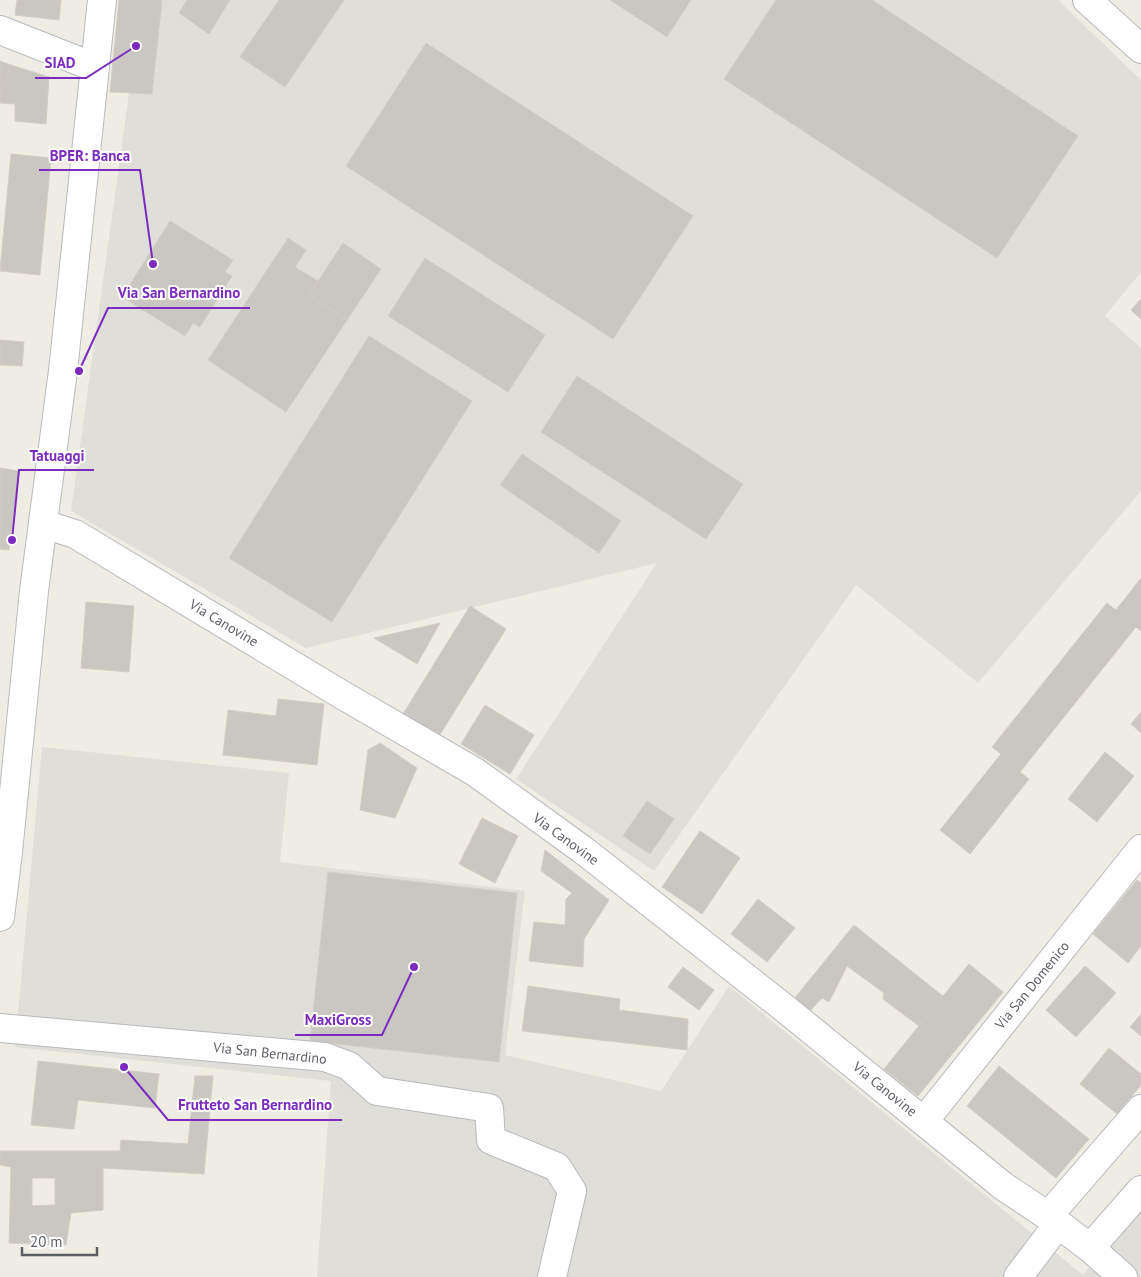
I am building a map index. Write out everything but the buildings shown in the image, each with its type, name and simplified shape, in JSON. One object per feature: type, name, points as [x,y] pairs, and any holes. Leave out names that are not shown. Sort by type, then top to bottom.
[{"type":"street","points":[[0,917],[4,852],[34,591],[63,371],[102,0]]},
{"type":"street","points":[[1087,0],[1141,49]]},
{"type":"street","points":[[0,30],[94,67]]},
{"type":"street","name":"Via Canovine","points":[[43,524],[75,534],[339,693],[475,772],[590,856],[784,1007],[1003,1186],[1090,1248],[1123,1277]]},
{"type":"street","name":"Via San Domenico","points":[[924,1121],[1141,848]]},
{"type":"street","name":"Via San Bernardino","points":[[0,1028],[325,1057],[349,1066],[377,1091],[489,1108],[491,1140],[556,1167],[572,1191],[552,1277]]},
{"type":"street","points":[[1018,1277],[1053,1220],[1141,1109]]},
{"type":"street","points":[[1090,1248],[1141,1190]]},
{"type":"shaded area","points":[[142,0],[1058,0],[1141,80],[1141,272],[1105,316],[1141,348],[1141,491],[978,683],[856,585],[654,871],[516,779],[657,563],[306,648],[71,511]]},
{"type":"shaded area","points":[[42,747],[289,773],[280,862],[525,891],[505,1055],[661,1091],[729,986],[1083,1275],[1141,1206],[1141,1277],[317,1277],[331,1081],[15,1047]]},
{"type":"place","name":"SIAD","points":[[136,46]]},
{"type":"place","name":"BPER: Banca","points":[[153,264]]},
{"type":"place","name":"Via San Bernardino","points":[[79,371]]},
{"type":"place","name":"Tatuaggi","points":[[12,540]]},
{"type":"place","name":"MaxiGross","points":[[414,967]]},
{"type":"place","name":"Frutteto San Bernardino","points":[[124,1067]]}]
